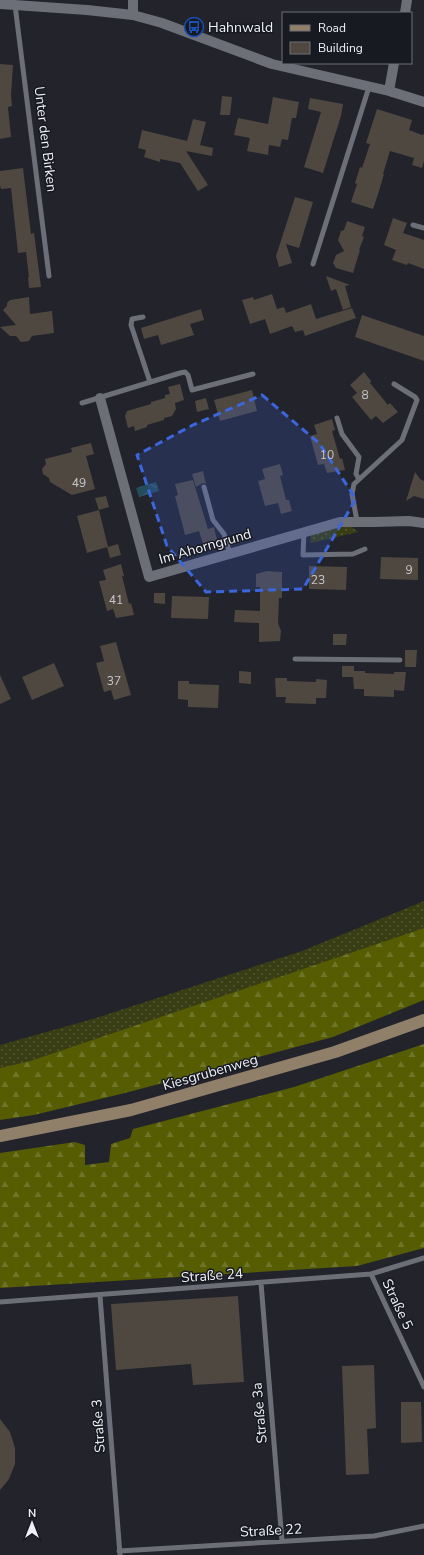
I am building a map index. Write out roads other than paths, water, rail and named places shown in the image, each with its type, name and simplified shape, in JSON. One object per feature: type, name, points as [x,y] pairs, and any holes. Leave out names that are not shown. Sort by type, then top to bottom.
[{"type":"main road","name":"Kiesgrubenweg","points":[[0,1136],[131,1110],[335,1052],[424,1020]]},
{"type":"street","points":[[133,0],[133,15]]},
{"type":"street","points":[[405,12],[407,0]]},
{"type":"street","points":[[0,4],[133,15],[162,23],[272,64],[389,91],[424,102]]},
{"type":"street","points":[[389,91],[394,64]]},
{"type":"street","name":"Im Ahorngrund","points":[[100,398],[149,578],[340,522],[409,521],[424,523]]},
{"type":"lane","name":"Unter den Birken","points":[[16,6],[50,276]]},
{"type":"lane","points":[[313,264],[369,87]]},
{"type":"lane","points":[[413,225],[424,228]]},
{"type":"lane","points":[[143,316],[132,319],[131,325],[150,382]]},
{"type":"lane","points":[[82,404],[185,372],[188,375],[192,390],[253,374]]},
{"type":"lane","points":[[357,521],[352,489],[354,484],[402,440],[406,433],[417,400],[415,397],[394,384]]},
{"type":"lane","points":[[337,418],[342,434],[359,457],[356,474],[359,479]]},
{"type":"lane","points":[[204,487],[213,520],[224,534],[230,554]]},
{"type":"lane","points":[[304,532],[303,555],[354,554],[365,549]]},
{"type":"lane","points":[[295,659],[400,660]]},
{"type":"lane","name":"Straße 24","points":[[0,1302],[100,1296],[371,1274],[424,1258]]},
{"type":"lane","name":"Straße 5","points":[[371,1274],[424,1387]]},
{"type":"lane","name":"Straße 3a","points":[[261,1283],[282,1541]]},
{"type":"lane","name":"Straße 3","points":[[100,1296],[120,1553]]},
{"type":"lane","name":"Straße 22","points":[[120,1553],[374,1536],[424,1526]]},
{"type":"water","points":[[156,482],[159,491],[139,497],[136,488]]},
{"type":"place","name":"Hahnwald","points":[[194,27]]}]
